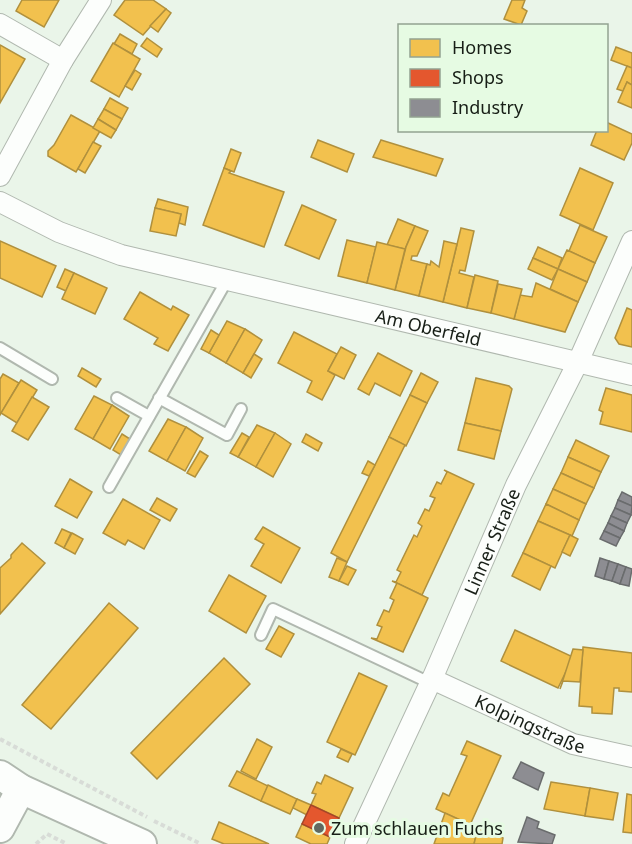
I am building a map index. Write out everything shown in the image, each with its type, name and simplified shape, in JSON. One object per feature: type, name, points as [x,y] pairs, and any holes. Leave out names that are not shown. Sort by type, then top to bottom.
[{"type":"street","points":[[0,176],[63,60],[101,0]]},
{"type":"street","points":[[0,24],[63,60]]},
{"type":"street","name":"Am Oberfeld","points":[[0,202],[59,232],[121,255],[632,375]]},
{"type":"street","name":"Linner Straße","points":[[355,844],[431,681],[516,485],[578,362],[632,241]]},
{"type":"street","name":"Kolpingstraße","points":[[431,681],[573,744],[632,757]]},
{"type":"street","points":[[0,828],[11,782],[142,844]]},
{"type":"lane","points":[[109,487],[227,280]]},
{"type":"lane","points":[[0,348],[52,379]]},
{"type":"lane","points":[[117,398],[149,416]]},
{"type":"lane","points":[[159,398],[226,435],[241,409]]},
{"type":"lane","points":[[261,634],[273,609],[431,681]]},
{"type":"path","points":[[0,739],[201,844]]},
{"type":"path","points":[[36,844],[47,834],[68,844]]},
{"type":"building: Homes","points":[[22,0],[59,0],[44,27],[16,11]]},
{"type":"building: Homes","points":[[125,0],[153,0],[166,9],[143,35],[114,15]]},
{"type":"building: Homes","points":[[512,0],[525,0],[522,8],[527,11],[521,24],[504,19]]},
{"type":"building: Homes","points":[[166,9],[171,13],[158,32],[150,26]]},
{"type":"building: Homes","points":[[120,34],[137,44],[132,54],[114,44]]},
{"type":"building: Homes","points":[[147,38],[162,49],[157,57],[141,46]]},
{"type":"building: Homes","points":[[113,43],[140,59],[119,97],[91,81]]},
{"type":"building: Homes","points":[[0,45],[25,59],[0,103]]},
{"type":"building: Homes","points":[[616,47],[632,53],[632,68],[611,60]]},
{"type":"building: Homes","points":[[627,66],[632,68],[632,85],[627,82],[623,91],[617,89]]},
{"type":"building: Homes","points":[[135,70],[141,74],[132,90],[125,86]]},
{"type":"building: Homes","points":[[627,82],[632,85],[632,108],[618,102]]},
{"type":"building: Homes","points":[[110,98],[128,108],[122,119],[104,109]]},
{"type":"building: Homes","points":[[104,109],[122,119],[116,130],[98,119]]},
{"type":"building: Homes","points":[[71,115],[100,131],[76,172],[48,156],[48,151],[54,145]]},
{"type":"building: Homes","points":[[98,119],[116,130],[111,138],[93,128]]},
{"type":"building: Homes","points":[[608,123],[632,134],[632,143],[624,160],[591,145],[596,132],[608,132]]},
{"type":"building: Homes","points":[[318,140],[354,154],[347,172],[311,157]]},
{"type":"building: Homes","points":[[381,140],[443,159],[436,176],[373,157]]},
{"type":"building: Homes","points":[[93,142],[101,146],[85,173],[78,169]]},
{"type":"building: Homes","points":[[231,149],[241,153],[234,172],[224,168]]},
{"type":"building: Homes","points":[[224,168],[231,171],[229,173],[284,192],[264,247],[203,225]]},
{"type":"building: Homes","points":[[580,168],[613,183],[593,230],[560,215]]},
{"type":"building: Homes","points":[[158,199],[188,207],[185,225],[179,223],[181,214],[155,208]]},
{"type":"building: Homes","points":[[302,205],[336,220],[319,259],[285,245]]},
{"type":"building: Homes","points":[[155,208],[181,214],[176,236],[150,231]]},
{"type":"building: Homes","points":[[398,219],[415,226],[405,249],[387,245]]},
{"type":"building: Homes","points":[[580,225],[607,237],[595,263],[569,251]]},
{"type":"building: Homes","points":[[415,226],[428,231],[417,256],[412,256],[411,260],[427,264],[419,296],[395,290],[406,247]]},
{"type":"building: Homes","points":[[461,228],[474,231],[465,271],[460,270],[459,273],[474,277],[467,308],[443,302]]},
{"type":"building: Homes","points":[[347,240],[376,247],[367,283],[338,276]]},
{"type":"building: Homes","points":[[0,241],[56,266],[42,297],[0,278]]},
{"type":"building: Homes","points":[[444,241],[457,244],[443,302],[419,296],[427,264],[430,265],[431,261],[439,267]]},
{"type":"building: Homes","points":[[377,242],[405,249],[395,290],[367,283]]},
{"type":"building: Homes","points":[[538,247],[562,258],[558,269],[533,258]]},
{"type":"building: Homes","points":[[567,250],[595,263],[587,282],[558,269]]},
{"type":"building: Homes","points":[[533,258],[558,269],[552,280],[528,269]]},
{"type":"building: Homes","points":[[65,269],[74,273],[66,291],[57,287]]},
{"type":"building: Homes","points":[[558,269],[587,282],[578,302],[550,289]]},
{"type":"building: Homes","points":[[74,273],[107,288],[95,314],[62,299]]},
{"type":"building: Homes","points":[[475,275],[498,281],[491,313],[467,308]]},
{"type":"building: Homes","points":[[536,283],[578,302],[565,332],[514,319],[520,295],[532,297]]},
{"type":"building: Homes","points":[[498,284],[522,289],[514,319],[491,313]]},
{"type":"building: Homes","points":[[140,292],[171,310],[173,306],[189,315],[168,351],[154,344],[158,338],[124,319]]},
{"type":"building: Homes","points":[[627,308],[632,310],[632,347],[619,344],[615,338]]},
{"type":"building: Homes","points":[[227,321],[245,329],[226,363],[209,353]]},
{"type":"building: Homes","points":[[245,329],[262,340],[243,373],[226,363]]},
{"type":"building: Homes","points":[[211,330],[219,335],[209,353],[201,349]]},
{"type":"building: Homes","points":[[294,332],[337,354],[328,371],[335,375],[322,400],[307,392],[312,381],[278,363]]},
{"type":"building: Homes","points":[[341,347],[356,355],[344,379],[328,371]]},
{"type":"building: Homes","points":[[378,353],[412,371],[400,396],[375,383],[369,395],[358,389]]},
{"type":"building: Homes","points":[[254,354],[262,359],[251,378],[243,373]]},
{"type":"building: Homes","points":[[82,368],[101,379],[96,387],[78,376]]},
{"type":"building: Homes","points":[[421,373],[438,382],[427,403],[410,395]]},
{"type":"building: Homes","points":[[3,374],[19,383],[0,415],[0,379]]},
{"type":"building: Homes","points":[[476,378],[509,386],[512,389],[501,431],[465,423]]},
{"type":"building: Homes","points":[[21,380],[37,390],[17,423],[1,413]]},
{"type":"building: Homes","points":[[606,388],[632,395],[632,432],[600,424],[603,412],[599,410]]},
{"type":"building: Homes","points":[[410,395],[427,403],[406,446],[389,437]]},
{"type":"building: Homes","points":[[94,396],[112,405],[93,439],[75,429]]},
{"type":"building: Homes","points":[[32,397],[49,407],[28,440],[12,431]]},
{"type":"building: Homes","points":[[112,405],[129,416],[110,449],[93,439]]},
{"type":"building: Homes","points":[[168,419],[186,427],[167,461],[149,451]]},
{"type":"building: Homes","points":[[465,423],[501,431],[494,459],[458,450]]},
{"type":"building: Homes","points":[[257,425],[275,433],[256,467],[238,457]]},
{"type":"building: Homes","points":[[186,427],[203,438],[185,471],[167,461]]},
{"type":"building: Homes","points":[[242,433],[249,437],[238,457],[230,453]]},
{"type":"building: Homes","points":[[275,433],[291,444],[273,477],[256,467]]},
{"type":"building: Homes","points":[[122,434],[130,439],[121,455],[113,450]]},
{"type":"building: Homes","points":[[306,434],[322,443],[318,451],[302,442]]},
{"type":"building: Homes","points":[[389,437],[405,445],[347,562],[331,553]]},
{"type":"building: Homes","points":[[576,440],[609,456],[601,472],[568,457]]},
{"type":"building: Homes","points":[[200,451],[208,456],[195,477],[187,473]]},
{"type":"building: Homes","points":[[568,457],[601,472],[594,488],[561,473]]},
{"type":"building: Homes","points":[[368,461],[375,465],[369,476],[362,473]]},
{"type":"building: Homes","points":[[444,470],[474,484],[422,595],[392,581],[396,582],[401,572],[397,570],[414,535],[417,537],[422,526],[418,523],[425,509],[429,511],[435,498],[430,496],[437,482],[441,484],[447,472]]},
{"type":"building: Homes","points":[[561,473],[594,488],[586,504],[553,489]]},
{"type":"building: Homes","points":[[70,479],[92,492],[77,518],[55,506]]},
{"type":"building: Homes","points":[[553,489],[586,504],[579,520],[546,504]]},
{"type":"building: Homes","points":[[157,498],[177,509],[170,521],[150,510]]},
{"type":"building: Homes","points":[[123,499],[160,520],[144,549],[128,540],[125,545],[103,533]]},
{"type":"building: Homes","points":[[546,504],[579,520],[572,536],[538,521]]},
{"type":"building: Homes","points":[[538,521],[570,535],[555,568],[523,553]]},
{"type":"building: Homes","points":[[263,527],[300,548],[281,583],[251,566],[264,544],[255,539]]},
{"type":"building: Homes","points":[[62,529],[71,533],[64,548],[55,543]]},
{"type":"building: Homes","points":[[72,533],[83,539],[75,554],[64,548]]},
{"type":"building: Homes","points":[[570,535],[578,539],[570,556],[562,552]]},
{"type":"building: Homes","points":[[22,543],[45,563],[0,614],[0,568]]},
{"type":"building: Homes","points":[[523,553],[551,566],[540,590],[512,576]]},
{"type":"building: Homes","points":[[337,558],[347,562],[339,581],[329,577]]},
{"type":"building: Homes","points":[[347,566],[356,570],[348,585],[339,581]]},
{"type":"building: Homes","points":[[229,575],[266,596],[246,633],[209,611]]},
{"type":"building: Homes","points":[[397,583],[428,598],[403,652],[371,638],[377,639],[382,627],[377,625],[384,610],[389,612],[394,600],[390,598]]},
{"type":"building: Homes","points":[[109,603],[138,628],[51,729],[22,705]]},
{"type":"building: Homes","points":[[279,626],[294,634],[281,657],[266,649]]},
{"type":"building: Homes","points":[[515,630],[573,657],[558,688],[501,661]]},
{"type":"building: Homes","points":[[583,647],[632,653],[632,692],[619,691],[619,688],[614,688],[612,714],[592,713],[592,707],[579,706]]},
{"type":"building: Homes","points":[[573,649],[583,650],[580,682],[563,681],[560,689]]},
{"type":"building: Homes","points":[[224,658],[250,684],[157,779],[131,753]]},
{"type":"building: Homes","points":[[359,673],[387,686],[355,755],[327,742]]},
{"type":"building: Homes","points":[[257,739],[272,747],[256,779],[241,771]]},
{"type":"building: Homes","points":[[467,741],[501,756],[470,825],[436,809],[443,793],[449,796],[467,756],[461,754]]},
{"type":"building: Homes","points":[[341,749],[352,754],[348,762],[337,757]]},
{"type":"building: Homes","points":[[237,771],[268,786],[261,801],[229,786]]},
{"type":"building: Homes","points":[[325,775],[353,788],[339,818],[311,805],[316,794],[312,793],[317,782],[321,784]]},
{"type":"building: Homes","points":[[551,782],[590,788],[585,816],[544,809]]},
{"type":"building: Homes","points":[[268,785],[297,799],[290,814],[261,801]]},
{"type":"building: Homes","points":[[590,788],[618,793],[613,820],[585,816]]},
{"type":"building: Homes","points":[[627,794],[632,795],[632,833],[623,832]]},
{"type":"building: Homes","points":[[297,799],[311,805],[307,815],[293,808]]},
{"type":"building: Homes","points":[[445,813],[478,828],[474,844],[434,844]]},
{"type":"building: Homes","points":[[219,822],[269,844],[224,844],[212,839]]},
{"type":"building: Homes","points":[[302,824],[330,837],[327,844],[311,844],[296,837]]},
{"type":"building: Homes","points":[[478,828],[503,838],[502,844],[474,844]]},
{"type":"building: Shops","points":[[311,805],[339,818],[330,837],[302,824]]},
{"type":"building: Industry","points":[[622,492],[632,497],[632,506],[618,500]]},
{"type":"building: Industry","points":[[618,500],[632,506],[631,515],[615,508]]},
{"type":"building: Industry","points":[[615,508],[631,515],[627,523],[611,516]]},
{"type":"building: Industry","points":[[611,516],[627,523],[624,531],[608,523]]},
{"type":"building: Industry","points":[[608,523],[624,531],[620,538],[604,531]]},
{"type":"building: Industry","points":[[604,531],[620,538],[616,546],[600,539]]},
{"type":"building: Industry","points":[[600,558],[609,561],[604,579],[595,576]]},
{"type":"building: Industry","points":[[609,561],[618,564],[612,581],[604,579]]},
{"type":"building: Industry","points":[[618,564],[626,567],[620,584],[612,581]]},
{"type":"building: Industry","points":[[626,567],[632,569],[629,586],[620,584]]},
{"type":"building: Industry","points":[[521,762],[544,773],[538,790],[513,778]]},
{"type":"building: Industry","points":[[527,817],[539,822],[537,828],[555,835],[552,844],[518,842]]},
{"type":"place","name":"Zum schlauen Fuchs","points":[[319,828]]}]
